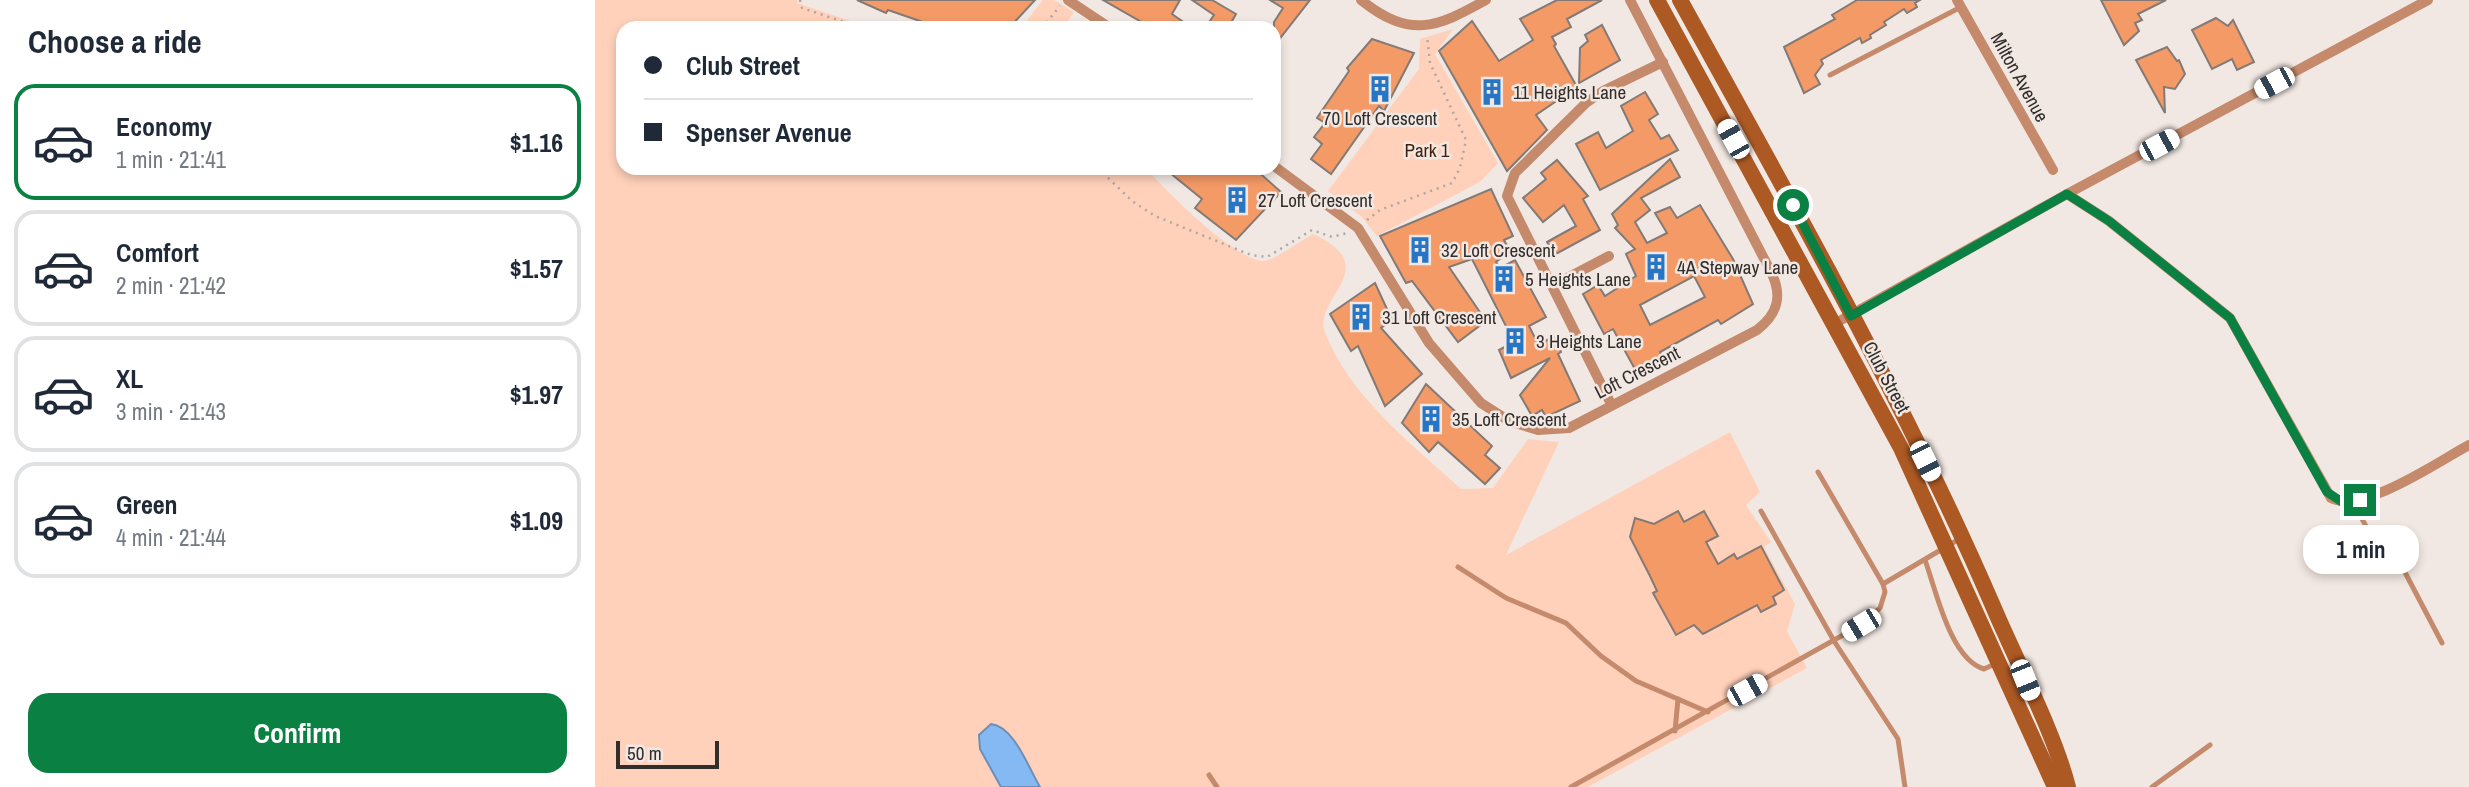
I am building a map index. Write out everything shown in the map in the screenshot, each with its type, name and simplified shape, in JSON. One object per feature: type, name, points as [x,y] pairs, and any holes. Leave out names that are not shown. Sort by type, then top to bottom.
[{"type":"main road","name":"Club Street","points":[[1657,0],[1901,448],[2055,787]]},
{"type":"main road","name":"Club Street","points":[[1681,0],[1851,316],[1962,537],[2053,746],[2068,787]]},
{"type":"street","points":[[1066,0],[1099,21]]},
{"type":"street","points":[[1361,0],[1397,24],[1417,27],[1451,19],[1486,0]]},
{"type":"street","name":"Loft Crescent","points":[[1281,171],[1358,228],[1429,342],[1481,403],[1509,421],[1538,430],[1569,428],[1757,330],[1770,320],[1778,304],[1775,279],[1630,0]]},
{"type":"street","points":[[1835,324],[2067,194],[2428,0]]},
{"type":"street","name":"Milton Avenue","points":[[1959,3],[2053,170]]},
{"type":"street","points":[[1611,404],[1511,209],[1507,195],[1510,181],[1586,103],[1603,91],[1663,62]]},
{"type":"street","points":[[2067,194],[2109,221],[2230,318],[2327,492],[2335,500],[2353,502],[2371,498],[2469,445]]},
{"type":"street","points":[[1552,286],[1609,256]]},
{"type":"lane","points":[[1830,75],[1959,3]]},
{"type":"lane","points":[[1571,787],[1834,641],[1874,615],[1883,601],[1883,584],[1818,472]]},
{"type":"lane","points":[[2353,502],[2368,530],[2382,532],[2387,537],[2442,643]]},
{"type":"lane","points":[[1761,511],[1834,641],[1898,739],[1905,787]]},
{"type":"lane","points":[[1883,584],[1962,537]]},
{"type":"lane","points":[[1925,560],[1953,639],[1968,661],[1984,669],[1999,662]]},
{"type":"lane","points":[[1458,567],[1506,598],[1559,619],[1621,671],[1708,712]]},
{"type":"lane","points":[[1675,731],[1678,699]]},
{"type":"lane","points":[[2152,787],[2210,746]]},
{"type":"lane","points":[[1209,775],[1217,787]]},
{"type":"lane","points":[[1581,787],[1588,778]]},
{"type":"path","points":[[800,0],[802,8],[841,21]]},
{"type":"path","points":[[1048,21],[1066,0]]},
{"type":"green space","points":[[595,0],[797,0],[797,3],[850,21],[616,21],[616,175],[1153,175],[1202,223],[1252,258],[1269,260],[1313,234],[1334,246],[1344,259],[1345,271],[1324,320],[1325,332],[1336,356],[1384,418],[1461,489],[1493,488],[1528,439],[1559,442],[1506,555],[1730,432],[1760,492],[1746,505],[1771,542],[1764,547],[1795,604],[1787,631],[1807,668],[1588,787],[595,787]]},
{"type":"green space","points":[[1043,0],[1054,0],[1074,12],[1068,21],[1026,21]]},
{"type":"green space","name":"Park 1","points":[[1453,29],[1435,54],[1498,163],[1480,182],[1377,236],[1362,217],[1328,191],[1419,69],[1420,39]]},
{"type":"water","points":[[991,724],[1007,732],[1014,740],[1040,787],[1001,787],[980,749],[979,735]]},
{"type":"building","points":[[857,0],[1035,0],[1016,21],[920,21],[888,10],[886,13]]},
{"type":"building","points":[[1103,0],[1180,0],[1172,14],[1182,21],[1140,21]]},
{"type":"building","points":[[1192,0],[1212,0],[1236,14],[1232,21],[1210,21],[1214,15]]},
{"type":"building","points":[[1270,0],[1310,0],[1281,37],[1281,21],[1275,21],[1283,8]]},
{"type":"building","points":[[1557,0],[1602,0],[1567,19],[1571,27],[1552,37],[1556,44],[1554,46],[1577,87],[1536,115],[1547,130],[1507,171],[1439,51],[1472,21],[1499,61],[1533,40],[1520,19]]},
{"type":"building","points":[[1857,0],[1920,0],[1915,3],[1917,7],[1907,13],[1904,9],[1884,22],[1886,25],[1870,35],[1871,38],[1862,43],[1860,38],[1821,60],[1823,64],[1815,75],[1820,84],[1804,93],[1784,47],[1835,19],[1832,15]]},
{"type":"building","points":[[2101,0],[2166,0],[2138,14],[2142,20],[2135,23],[2139,31],[2124,45]]},
{"type":"building","points":[[2216,18],[2228,26],[2233,20],[2254,62],[2237,70],[2232,59],[2212,69],[2192,30]]},
{"type":"building","points":[[1602,25],[1620,60],[1579,83],[1580,48],[1588,41],[1585,35]]},
{"type":"building","points":[[1372,39],[1414,53],[1384,111],[1379,106],[1331,174],[1311,159],[1322,144],[1314,137],[1325,123],[1317,118],[1349,71],[1347,68]]},
{"type":"building","points":[[2167,47],[2177,61],[2179,60],[2185,74],[2175,89],[2164,87],[2165,113],[2136,60]]},
{"type":"building","points":[[1645,92],[1658,114],[1649,120],[1661,139],[1669,135],[1678,150],[1600,190],[1576,144],[1598,132],[1606,148],[1633,131],[1621,106]]},
{"type":"building","points":[[1670,159],[1680,177],[1641,198],[1650,210],[1635,222],[1647,243],[1667,233],[1655,213],[1670,207],[1677,218],[1700,205],[1733,259],[1753,304],[1721,324],[1718,320],[1660,352],[1662,356],[1636,371],[1613,329],[1604,334],[1583,294],[1598,285],[1605,296],[1636,276],[1626,254],[1635,249],[1615,228],[1618,225],[1612,214]],"holes":[[[1694,276],[1705,297],[1650,325],[1640,305]]]},
{"type":"building","points":[[1557,160],[1588,196],[1583,199],[1600,230],[1554,255],[1547,242],[1576,226],[1564,205],[1543,222],[1523,198],[1546,179],[1541,173]]},
{"type":"building","name":"27 Loft Crescent","points":[[1173,175],[1262,175],[1281,192],[1236,240],[1195,208],[1202,199]]},
{"type":"building","points":[[1491,189],[1513,236],[1504,240],[1510,251],[1496,262],[1500,268],[1515,260],[1546,317],[1529,326],[1538,344],[1554,337],[1561,352],[1558,354],[1580,401],[1546,417],[1542,410],[1532,416],[1520,395],[1550,358],[1511,378],[1499,350],[1514,342],[1472,259],[1449,267],[1486,321],[1458,342],[1412,281],[1406,283],[1380,236]]},
{"type":"building","points":[[1375,283],[1392,320],[1381,328],[1422,374],[1385,406],[1358,346],[1351,351],[1330,314]]},
{"type":"building","points":[[1426,384],[1492,446],[1485,455],[1500,468],[1485,484],[1438,442],[1429,452],[1402,423]]},
{"type":"building","points":[[1678,511],[1684,522],[1704,511],[1718,536],[1706,542],[1718,564],[1734,554],[1737,559],[1761,546],[1784,590],[1773,597],[1776,604],[1761,612],[1757,605],[1703,634],[1694,625],[1676,635],[1653,593],[1657,591],[1630,537],[1635,518],[1654,524]]},
{"type":"place","name":"70 Loft Crescent","points":[[1380,89]]},
{"type":"place","name":"11 Heights Lane","points":[[1492,92]]},
{"type":"place","name":"27 Loft Crescent","points":[[1237,200]]},
{"type":"place","name":"32 Loft Crescent","points":[[1420,250]]},
{"type":"place","name":"4A Stepway Lane","points":[[1656,267]]},
{"type":"place","name":"5 Heights Lane","points":[[1504,279]]},
{"type":"place","name":"31 Loft Crescent","points":[[1361,317]]},
{"type":"place","name":"3 Heights Lane","points":[[1515,341]]},
{"type":"place","name":"35 Loft Crescent","points":[[1431,419]]},
{"type":"route","points":[[1793,205],[1851,316],[2067,194],[2109,221],[2230,318],[2327,492],[2332,498],[2342,502],[2360,500]]}]
